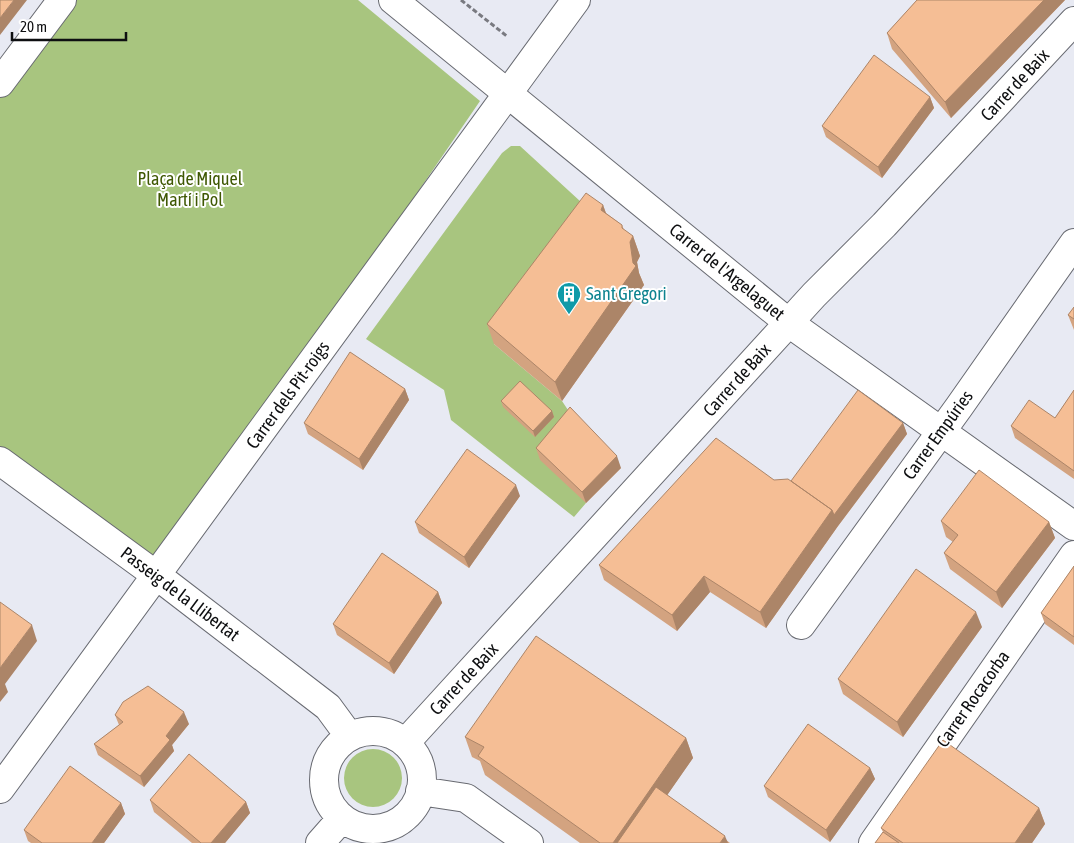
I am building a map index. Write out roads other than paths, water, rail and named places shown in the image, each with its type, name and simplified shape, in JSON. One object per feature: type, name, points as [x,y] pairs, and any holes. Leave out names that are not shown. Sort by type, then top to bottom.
[{"type":"street","points":[[0,83],[62,0]]},
{"type":"street","name":"Carrer de l'Argelaguet","points":[[393,0],[789,323],[1074,526]]},
{"type":"street","name":"Carrer dels Pit-roigs","points":[[0,789],[576,0]]},
{"type":"street","name":"Carrer de Baix","points":[[405,743],[814,295],[884,226],[1074,21]]},
{"type":"street","name":"Carrer Empúries","points":[[801,626],[942,431],[1074,243]]},
{"type":"street","name":"Passeig de la Llibertat","points":[[0,461],[156,575],[328,706],[350,737]]},
{"type":"street","name":"Carrer Rocacorba","points":[[872,843],[1074,555]]},
{"type":"street","points":[[378,731],[393,735],[405,743],[414,755],[420,768],[420,791],[415,804],[405,816],[379,836],[342,818],[328,799],[324,776],[332,753],[340,743],[364,732],[378,731]]},
{"type":"street","points":[[420,791],[466,798],[529,843]]},
{"type":"street","points":[[320,843],[342,818]]},
{"type":"place","name":"Sant Gregori","points":[[569,315]]},
{"type":"park label","name":"Plaça de Miquel Martí i Pol","points":[[190,189]]}]
